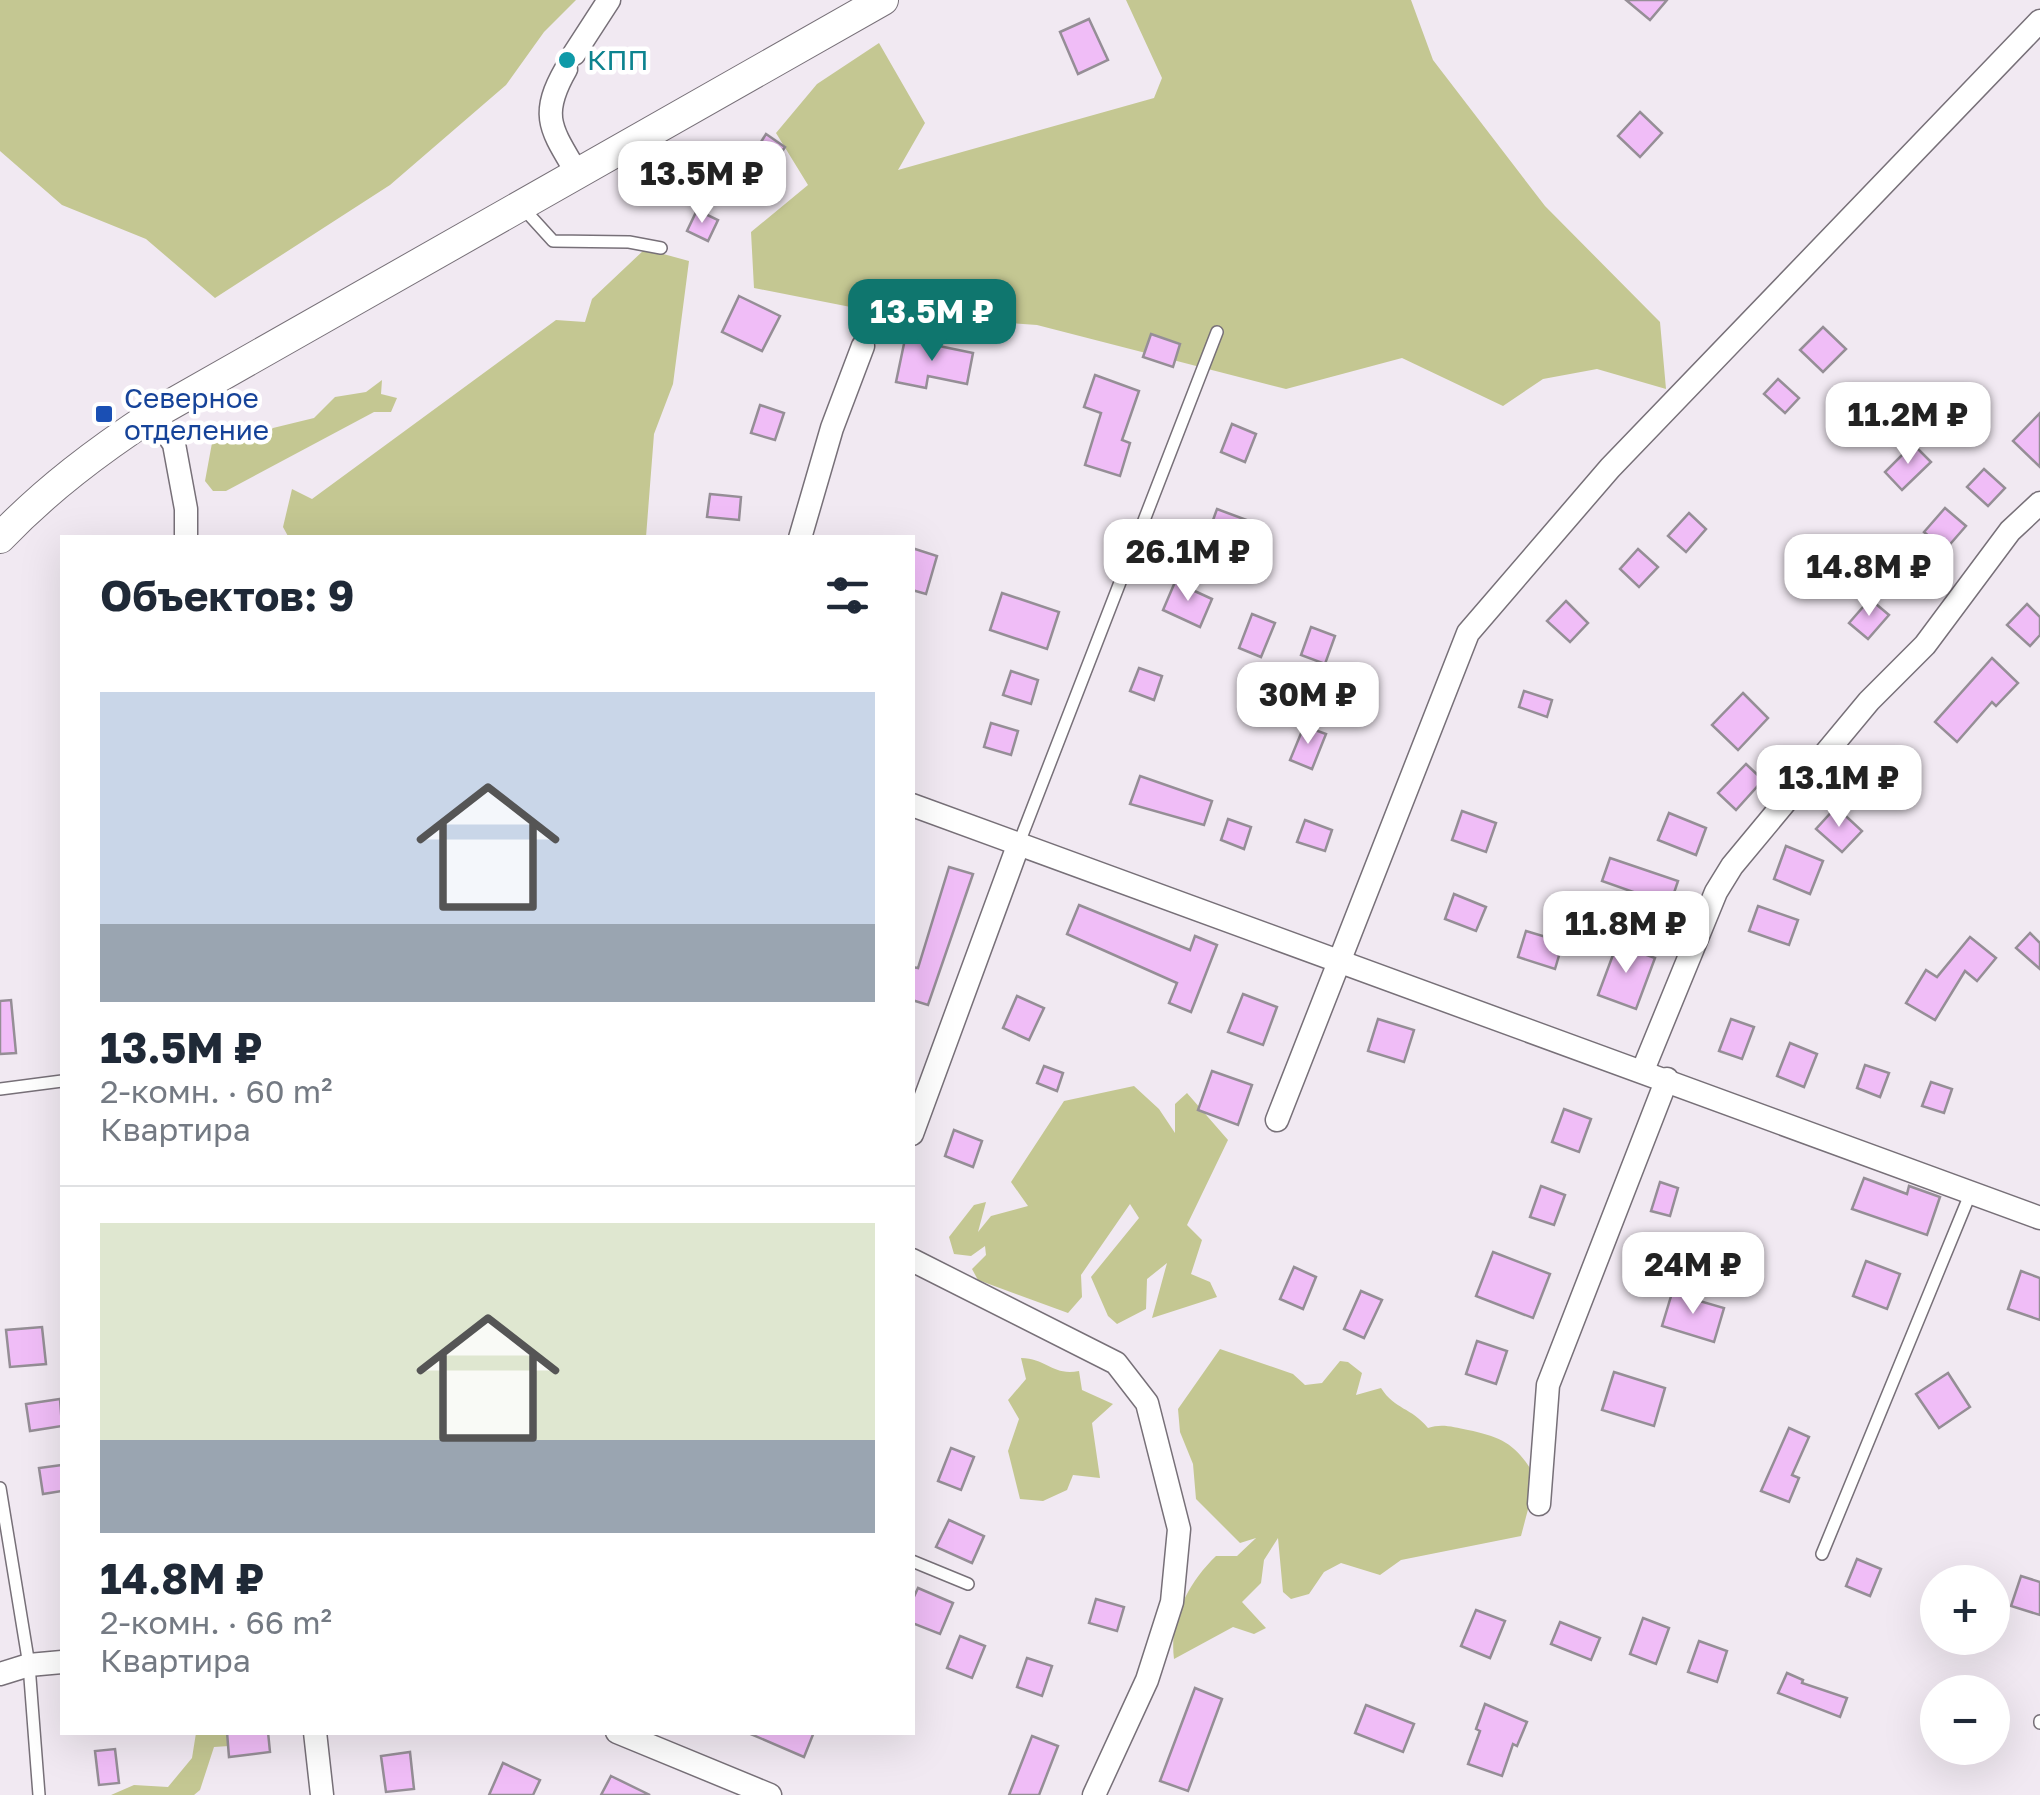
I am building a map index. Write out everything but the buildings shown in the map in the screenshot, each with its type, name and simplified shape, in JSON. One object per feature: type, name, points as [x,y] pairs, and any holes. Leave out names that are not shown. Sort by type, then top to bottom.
[{"type":"street","points":[[577,172],[553,132],[548,112],[552,92],[609,0]]},
{"type":"street","points":[[0,538],[32,504],[84,461],[154,414],[884,0]]},
{"type":"street","points":[[1278,1120],[1468,634],[1610,468],[2040,21]]},
{"type":"street","points":[[801,535],[832,428],[863,346]]},
{"type":"street","points":[[154,414],[174,444],[186,509],[186,535]]},
{"type":"street","points":[[1644,1070],[1716,892],[1732,866],[1869,702],[1925,645],[2010,531],[2040,503]]},
{"type":"street","points":[[915,806],[2040,1218]]},
{"type":"street","points":[[915,1126],[1019,843]]},
{"type":"street","points":[[1540,1504],[1548,1385],[1667,1079]]},
{"type":"street","points":[[915,1262],[1116,1363],[1147,1403],[1179,1529],[1172,1602],[1147,1680],[1094,1795]]},
{"type":"street","points":[[0,1674],[29,1664],[60,1662]]},
{"type":"street","points":[[315,1735],[322,1795]]},
{"type":"street","points":[[649,1737],[770,1795]]},
{"type":"lane","points":[[520,205],[553,242],[629,242],[660,248]]},
{"type":"lane","points":[[1019,843],[1217,332]]},
{"type":"lane","points":[[0,1089],[60,1081]]},
{"type":"lane","points":[[1822,1554],[1971,1192]]},
{"type":"lane","points":[[0,1488],[29,1664],[38,1795]]},
{"type":"lane","points":[[915,1562],[968,1584]]},
{"type":"green space","points":[[0,0],[576,0],[544,32],[506,85],[390,185],[215,298],[146,239],[62,205],[0,151]]},
{"type":"green space","points":[[1126,0],[1411,0],[1433,60],[1545,206],[1660,322],[1666,389],[1597,369],[1543,379],[1503,406],[1402,358],[1286,389],[1037,325],[886,314],[754,288],[751,232],[808,185],[776,133],[817,84],[879,43],[925,123],[898,170],[1154,98],[1162,78]]},
{"type":"green space","points":[[645,249],[689,261],[673,384],[654,434],[646,535],[287,535],[283,527],[292,489],[312,499],[556,320],[585,322],[592,299]]},
{"type":"green space","points":[[382,380],[381,394],[397,398],[391,412],[374,412],[226,491],[213,491],[205,481],[212,443],[263,437],[273,428],[314,418],[335,397],[366,392]]},
{"type":"green space","points":[[1134,1086],[1159,1109],[1175,1133],[1175,1104],[1187,1093],[1228,1140],[1187,1225],[1202,1240],[1191,1274],[1210,1282],[1217,1297],[1152,1318],[1167,1263],[1147,1279],[1146,1309],[1117,1324],[1108,1316],[1091,1277],[1139,1218],[1130,1204],[1081,1275],[1082,1297],[1068,1313],[978,1280],[972,1269],[986,1255],[985,1246],[971,1256],[954,1254],[949,1237],[974,1205],[986,1202],[978,1232],[991,1216],[1028,1206],[1011,1182],[1064,1101]]},
{"type":"green space","points":[[1220,1349],[1293,1374],[1305,1385],[1322,1383],[1340,1361],[1348,1362],[1362,1373],[1356,1395],[1381,1388],[1428,1428],[1457,1428],[1509,1445],[1536,1479],[1521,1536],[1401,1560],[1380,1575],[1341,1563],[1324,1572],[1309,1594],[1291,1599],[1283,1592],[1278,1538],[1264,1560],[1261,1583],[1242,1602],[1266,1628],[1254,1634],[1233,1627],[1174,1659],[1178,1616],[1197,1578],[1216,1556],[1237,1556],[1256,1538],[1240,1543],[1196,1499],[1193,1464],[1180,1432],[1178,1409]]},
{"type":"green space","points":[[1021,1358],[1062,1371],[1079,1371],[1082,1390],[1113,1404],[1092,1423],[1100,1478],[1073,1475],[1067,1490],[1043,1501],[1020,1499],[1008,1451],[1019,1419],[1008,1400],[1026,1379]]},
{"type":"green space","points":[[196,1735],[260,1735],[260,1744],[214,1747],[200,1790],[194,1795],[111,1795],[134,1785],[168,1787],[192,1758]]},
{"type":"place","name":"КПП","points":[[567,60]]},
{"type":"place","name":"Северное отделение","points":[[104,414]]}]
